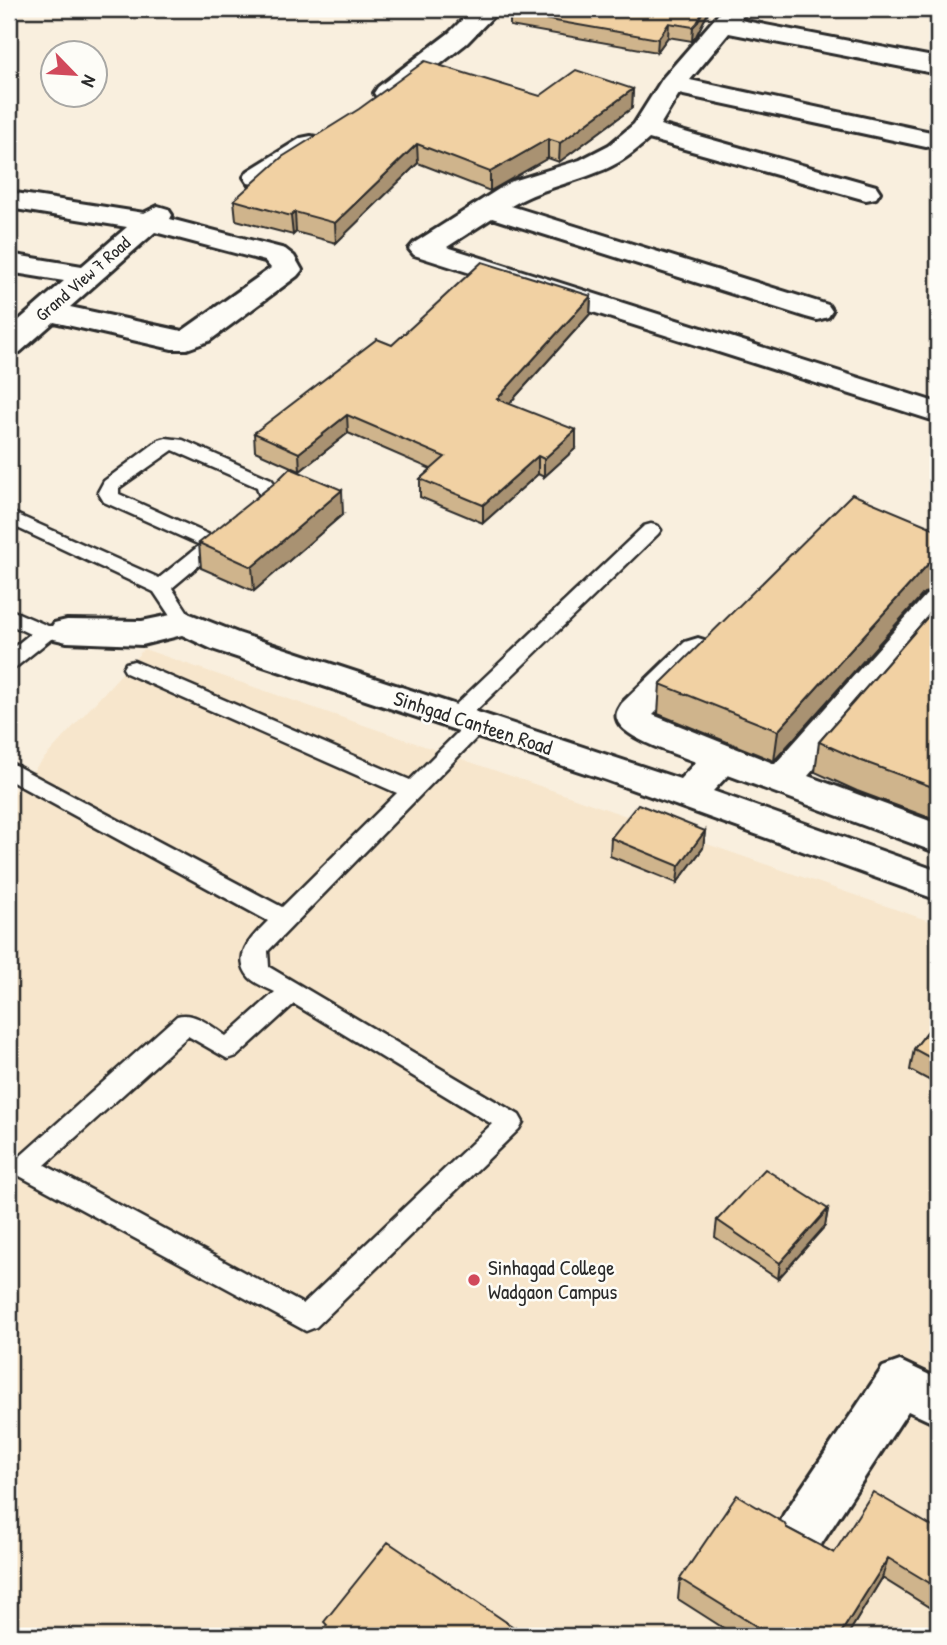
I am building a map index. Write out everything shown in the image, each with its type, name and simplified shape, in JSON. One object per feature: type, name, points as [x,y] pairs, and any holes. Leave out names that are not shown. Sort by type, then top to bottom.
[{"type":"street","points":[[363,113],[458,38],[487,9]]},
{"type":"street","points":[[938,66],[731,17],[672,84],[644,129],[619,151],[590,166],[520,188],[424,249],[938,412]]},
{"type":"street","points":[[672,84],[926,139]]},
{"type":"street","points":[[644,129],[866,192]]},
{"type":"street","points":[[258,177],[328,134]]},
{"type":"street","points":[[9,200],[154,218],[275,255],[284,262],[287,270],[198,335],[187,340],[172,340],[46,311]]},
{"type":"street","points":[[488,208],[817,311]]},
{"type":"street","name":"Grand View 7 Road","points":[[9,345],[154,218]]},
{"type":"street","points":[[9,262],[86,276]]},
{"type":"street","points":[[782,781],[938,603]]},
{"type":"street","points":[[56,632],[142,633],[185,623]]},
{"type":"street","name":"Sinhgad Canteen Road","points":[[185,623],[225,641],[687,795],[938,886]]},
{"type":"street","points":[[721,626],[635,712],[635,719],[642,726],[938,839]]},
{"type":"street","points":[[687,795],[722,758]]},
{"type":"street","points":[[802,1530],[900,1382],[938,1404]]},
{"type":"lane","points":[[161,587],[270,499],[270,490],[264,483],[176,444],[166,444],[111,485],[108,492],[111,498],[214,544]]},
{"type":"lane","points":[[9,517],[161,587],[185,623]]},
{"type":"lane","points":[[292,991],[228,1049],[186,1023],[25,1167],[306,1319],[510,1122],[292,991],[259,972],[254,960],[256,948],[282,918],[412,790],[467,722],[651,530]]},
{"type":"lane","points":[[9,616],[56,632]]},
{"type":"lane","points":[[9,662],[56,632]]},
{"type":"lane","points":[[134,668],[412,790]]},
{"type":"lane","points":[[9,770],[282,918]]},
{"type":"shaded area","name":"Sinhagad College Wadgaon Campus","points":[[144,649],[938,924],[938,1636],[9,1636],[9,797]]},
{"type":"building","points":[[513,9],[704,9],[693,27],[669,23],[658,39],[510,13]]},
{"type":"building","points":[[425,61],[540,96],[576,70],[633,89],[560,143],[548,139],[490,172],[417,144],[335,223],[295,212],[291,216],[234,200],[282,157],[359,109]]},
{"type":"building","points":[[482,262],[591,296],[497,399],[576,430],[544,459],[538,456],[483,505],[420,479],[445,457],[347,415],[299,453],[254,433],[377,339],[392,345]]},
{"type":"building","points":[[290,468],[342,490],[252,567],[199,543],[277,481]]},
{"type":"building","points":[[852,494],[938,530],[938,561],[929,563],[778,731],[660,684]]},
{"type":"building","points":[[938,605],[938,789],[819,742]]},
{"type":"building","points":[[638,804],[705,831],[679,866],[611,838]]},
{"type":"building","points":[[938,1018],[938,1062],[914,1049]]},
{"type":"building","points":[[765,1169],[828,1209],[780,1263],[717,1220]]},
{"type":"building","points":[[873,1492],[938,1530],[938,1588],[888,1558],[839,1636],[772,1636],[680,1579],[737,1495],[784,1523],[787,1528],[834,1553]]},
{"type":"building","points":[[388,1542],[515,1628],[509,1636],[317,1636],[327,1625],[324,1622]]},
{"type":"place","name":"Sinhagad College Wadgaon Campus","points":[[474,1280]]}]
